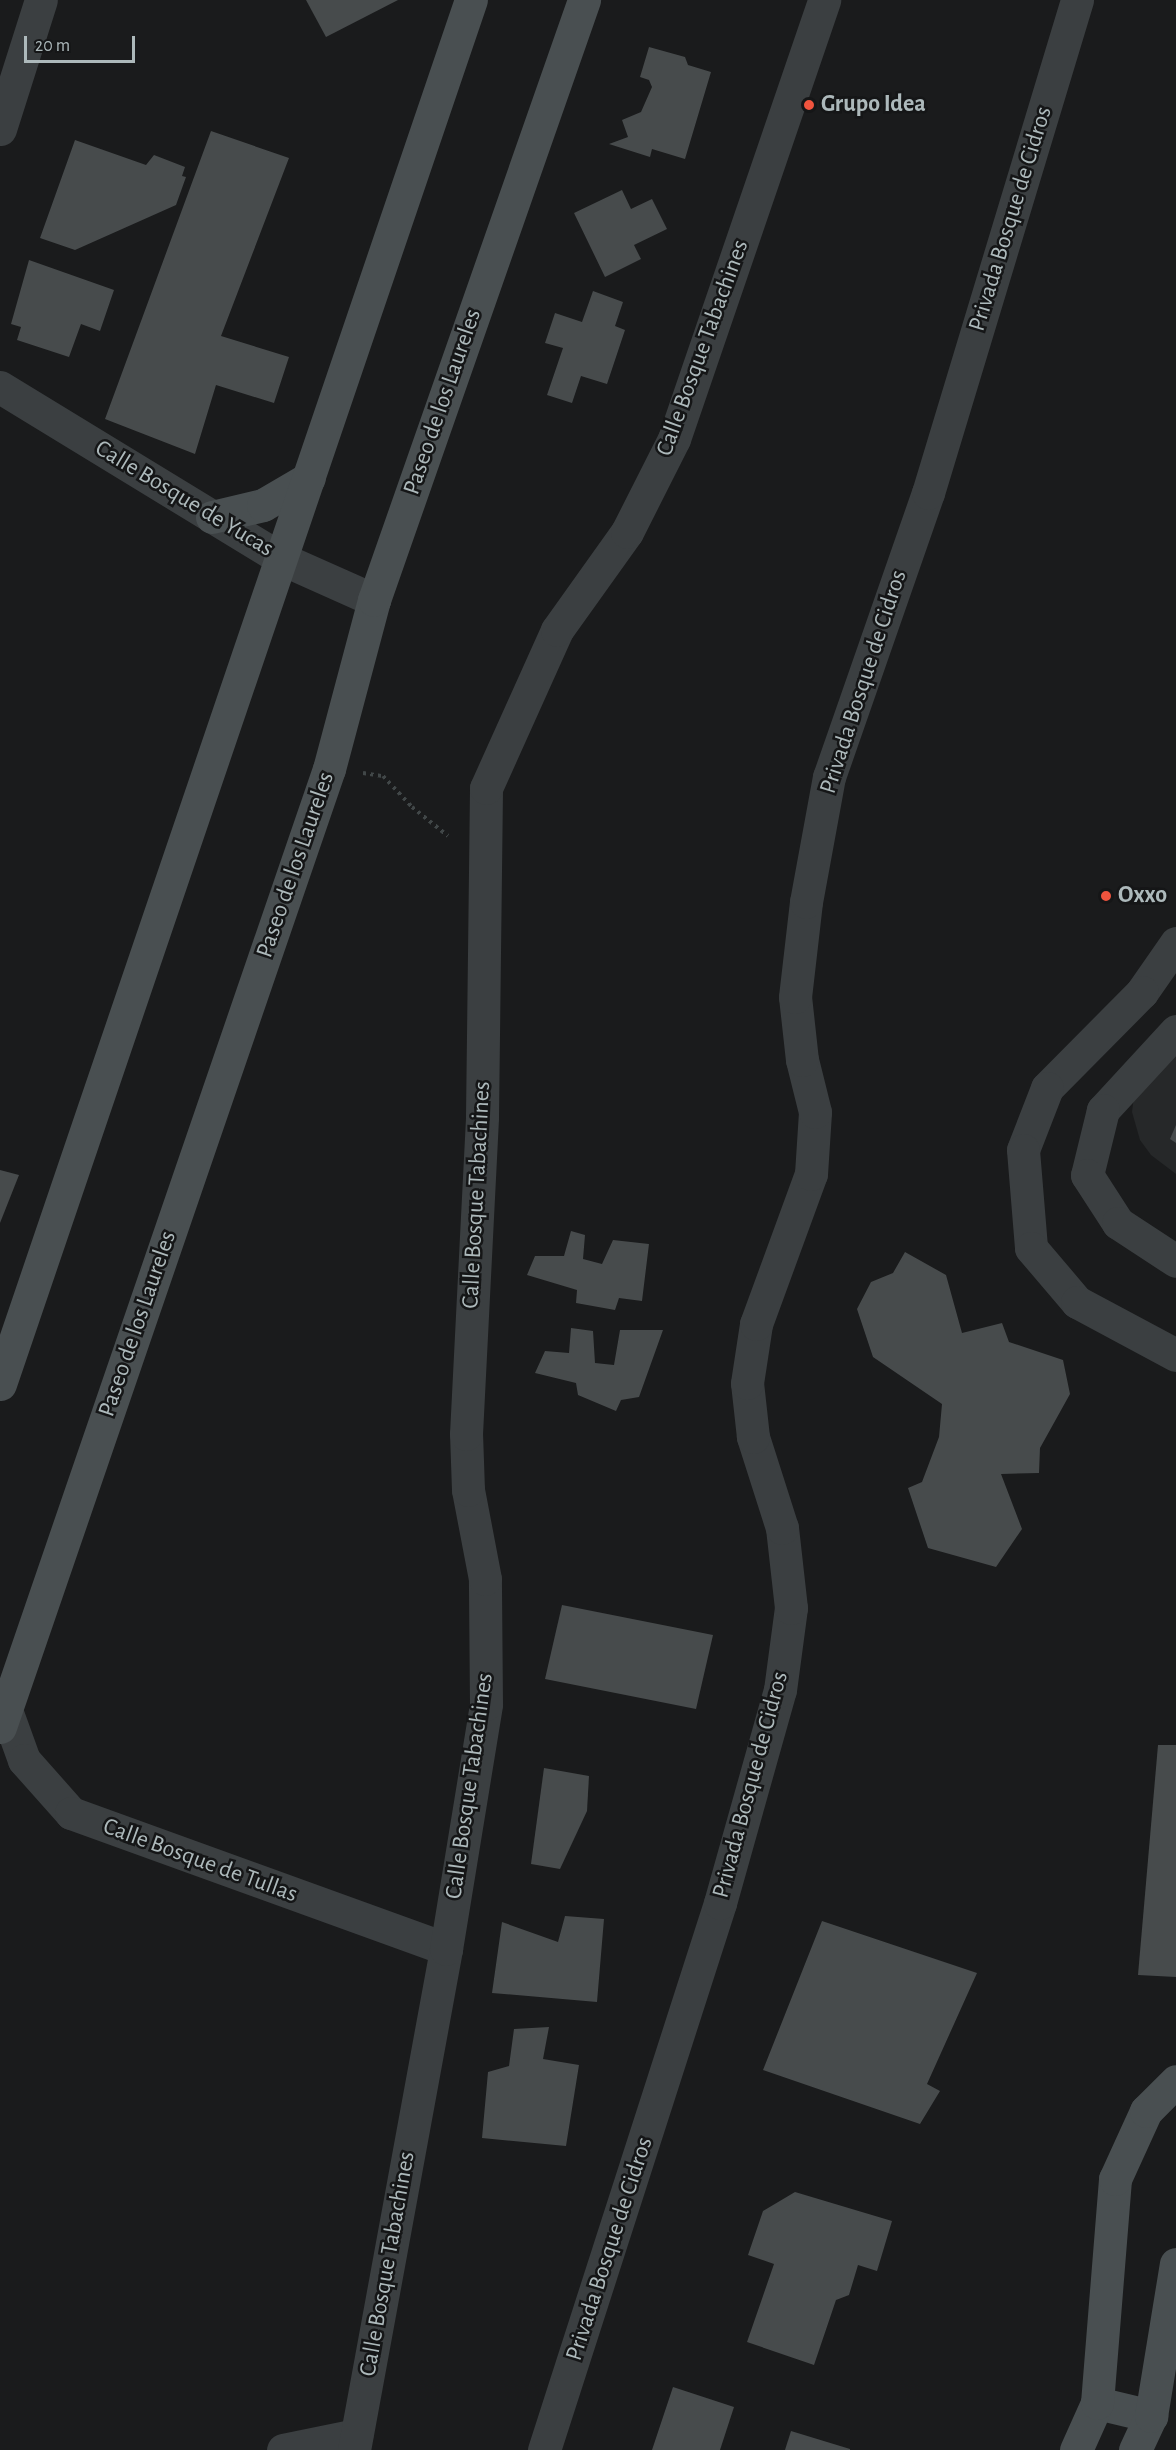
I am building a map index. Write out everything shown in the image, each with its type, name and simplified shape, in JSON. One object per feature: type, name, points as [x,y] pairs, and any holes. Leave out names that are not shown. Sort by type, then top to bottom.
[{"type":"main road","points":[[0,1384],[471,0]]},
{"type":"main road","name":"Paseo de los Laureles","points":[[3,1719],[329,769],[374,600],[584,0]]},
{"type":"main road","points":[[212,517],[263,505],[309,478]]},
{"type":"main road","points":[[1076,2450],[1098,2403],[1116,2179],[1146,2111],[1176,2081]]},
{"type":"main road","points":[[1135,2450],[1151,2416],[1176,2264]]},
{"type":"main road","points":[[1098,2403],[1151,2416]]},
{"type":"street","points":[[0,129],[41,0]]},
{"type":"street","name":"Calle Bosque Tabachines","points":[[355,2443],[446,1949],[486,1704],[485,1579],[468,1490],[466,1434],[482,1117],[486,788],[557,630],[627,532],[674,439],[824,0]]},
{"type":"street","name":"Privada Bosque de Cidros","points":[[543,2450],[710,1936],[780,1690],[791,1608],[782,1528],[753,1437],[747,1383],[756,1324],[811,1174],[814,1112],[801,1060],[795,997],[806,902],[829,777],[928,493],[1077,0]]},
{"type":"street","name":"Calle Bosque de Yucas","points":[[0,387],[282,559],[374,600]]},
{"type":"street","points":[[1176,943],[1142,992],[1047,1088],[1023,1150],[1030,1248],[1077,1302],[1176,1355]]},
{"type":"street","points":[[1176,1031],[1103,1110],[1087,1174],[1118,1223],[1176,1261]]},
{"type":"street","name":"Calle Bosque de Tullas","points":[[3,1719],[24,1760],[71,1813],[446,1949]]},
{"type":"street","points":[[283,2450],[355,2443]]},
{"type":"path","points":[[329,769],[383,776],[412,807],[444,829],[450,839]]},
{"type":"shaded area","points":[[1176,1044],[1176,1174],[1151,1155],[1140,1140],[1132,1112],[1134,1096]]},
{"type":"building","points":[[306,0],[398,0],[326,37]]},
{"type":"building","points":[[649,47],[685,57],[688,65],[711,72],[685,159],[652,149],[650,157],[609,144],[628,137],[622,120],[641,112],[652,87],[649,80],[640,77]]},
{"type":"building","points":[[211,131],[289,158],[221,336],[289,357],[274,403],[216,385],[195,454],[105,419]]},
{"type":"building","points":[[75,140],[146,165],[154,155],[185,167],[182,176],[186,177],[176,205],[75,250],[40,238]]},
{"type":"building","points":[[622,190],[631,209],[652,199],[667,229],[634,245],[641,259],[605,277],[574,213]]},
{"type":"building","points":[[29,260],[114,290],[100,331],[81,324],[69,357],[17,340],[21,327],[11,324]]},
{"type":"building","points":[[593,291],[623,302],[615,326],[625,330],[607,384],[581,376],[572,403],[547,395],[563,348],[545,343],[555,313],[582,322]]},
{"type":"building","points":[[1176,1125],[1176,1143],[1170,1139]]},
{"type":"building","points":[[0,1170],[19,1175],[0,1223]]},
{"type":"building","points":[[571,1231],[585,1235],[583,1259],[602,1264],[613,1240],[649,1244],[642,1301],[619,1298],[615,1310],[576,1303],[577,1290],[527,1275],[535,1256],[564,1256]]},
{"type":"building","points":[[905,1252],[946,1275],[962,1333],[1002,1323],[1009,1342],[1063,1360],[1070,1394],[1040,1448],[1039,1473],[1001,1474],[1022,1529],[996,1567],[928,1548],[908,1488],[922,1482],[939,1437],[942,1404],[873,1357],[857,1309],[871,1282],[893,1273]]},
{"type":"building","points":[[571,1328],[593,1331],[595,1363],[614,1365],[620,1330],[663,1330],[639,1397],[621,1400],[616,1411],[578,1395],[576,1383],[535,1373],[545,1351],[569,1353]]},
{"type":"building","points":[[562,1605],[713,1635],[696,1709],[545,1679]]},
{"type":"building","points":[[1158,1745],[1176,1745],[1176,1977],[1138,1975]]},
{"type":"building","points":[[544,1768],[589,1776],[587,1811],[560,1869],[531,1864]]},
{"type":"building","points":[[565,1916],[604,1919],[597,2002],[492,1993],[502,1922],[558,1942]]},
{"type":"building","points":[[822,1921],[977,1973],[927,2084],[940,2091],[920,2124],[763,2070]]},
{"type":"building","points":[[549,2027],[543,2059],[579,2065],[566,2146],[482,2138],[488,2072],[509,2066],[514,2029]]},
{"type":"building","points":[[795,2192],[892,2221],[877,2271],[858,2265],[849,2295],[836,2300],[814,2365],[747,2342],[774,2264],[748,2255],[763,2211]]},
{"type":"building","points":[[673,2387],[734,2407],[720,2450],[652,2450]]},
{"type":"building","points":[[791,2431],[850,2449],[850,2450],[785,2450]]},
{"type":"place","name":"Grupo Idea","points":[[809,105]]},
{"type":"place","name":"Oxxo","points":[[1106,896]]}]
